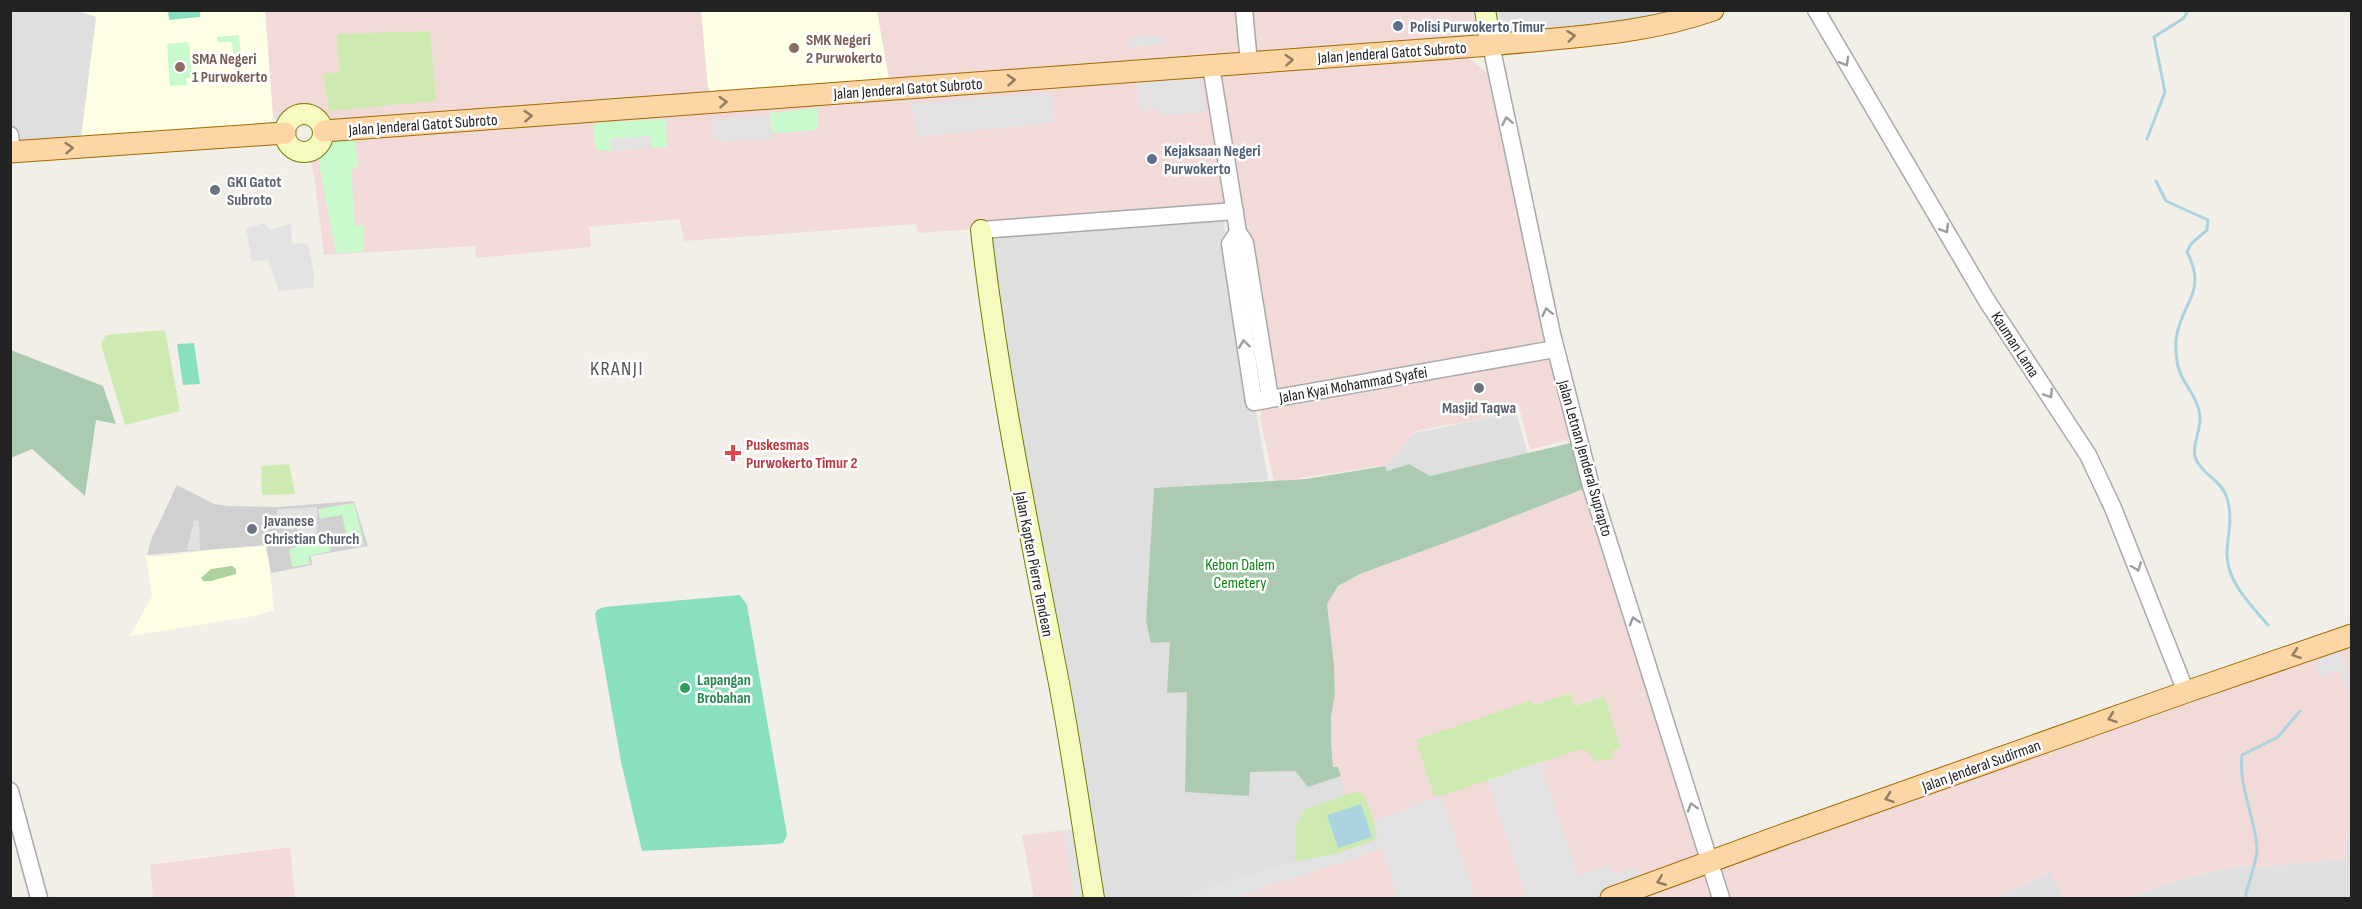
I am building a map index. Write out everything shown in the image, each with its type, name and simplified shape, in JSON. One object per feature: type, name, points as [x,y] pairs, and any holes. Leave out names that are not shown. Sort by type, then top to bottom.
[{"type":"main road","points":[[1485,10],[1491,45]]},
{"type":"main road","name":"Jalan Jenderal Gatot Subroto","points":[[324,131],[1491,45],[1625,30],[1690,19],[1713,10]]},
{"type":"main road","points":[[11,146],[285,133],[291,119],[303,114],[316,118],[324,131]]},
{"type":"main road","name":"Jalan Kapten Pierre Tendean","points":[[981,230],[999,369],[1020,491],[1058,682],[1094,898]]},
{"type":"main road","name":"Jalan Jenderal Sudirman","points":[[1611,898],[2186,692],[2352,635]]},
{"type":"street","points":[[1244,10],[1249,63]]},
{"type":"street","name":"Kauman Lama","points":[[1816,10],[1987,301],[2088,455],[2113,508],[2186,692]]},
{"type":"street","name":"Jalan Letnan Jenderal Suprapto","points":[[1491,45],[1555,349],[1591,486],[1721,898]]},
{"type":"street","name":"Jalan Kyai Mohammad Syafei","points":[[1211,66],[1238,232],[1245,243],[1262,400],[1555,349]]},
{"type":"street","points":[[981,230],[1235,212]]},
{"type":"street","points":[[10,791],[39,898]]},
{"type":"shaded area","points":[[10,11],[97,11],[80,147],[12,152]]},
{"type":"shaded area","name":"SMA Negeri 1 Purwokerto","points":[[78,11],[265,11],[273,117],[254,135],[80,147],[96,17]]},
{"type":"shaded area","points":[[265,11],[1244,11],[1249,63],[1211,65],[1235,211],[918,233],[916,224],[684,241],[680,219],[589,227],[591,247],[476,258],[475,246],[324,255],[309,152],[322,140],[321,123],[310,115],[297,116],[287,125],[273,117]]},
{"type":"shaded area","name":"SMK Negeri 2 Purwokerto","points":[[701,11],[877,11],[890,85],[713,101],[708,87]]},
{"type":"shaded area","points":[[1245,11],[1491,11],[1494,37],[1249,53]]},
{"type":"shaded area","points":[[1484,11],[1700,11],[1490,46]]},
{"type":"shaded area","points":[[1162,35],[1164,44],[1130,47],[1130,38]]},
{"type":"shaded area","points":[[1467,56],[1487,73],[1544,338],[1570,443],[1565,441],[1530,450],[1518,403],[1499,408],[1493,417],[1415,431],[1386,465],[1274,482],[1260,418],[1267,387],[1219,79],[1222,71]]},
{"type":"shaded area","points":[[1201,79],[1205,112],[1166,116],[1157,109],[1140,112],[1136,83]]},
{"type":"shaded area","points":[[1052,92],[1054,122],[917,137],[912,104]]},
{"type":"shaded area","points":[[768,115],[773,139],[720,142],[719,139],[713,138],[711,119]]},
{"type":"shaded area","points":[[651,136],[652,148],[612,151],[610,139]]},
{"type":"shaded area","points":[[1222,213],[1268,480],[1154,489],[1152,643],[1170,642],[1187,691],[1249,772],[1295,771],[1308,787],[1341,776],[1345,796],[1303,810],[1296,827],[1295,862],[1214,886],[1184,898],[1094,898],[981,230]]},
{"type":"shaded area","points":[[265,223],[270,230],[291,223],[292,243],[308,244],[314,287],[279,291],[268,260],[252,261],[246,228]]},
{"type":"shaded area","points":[[1514,406],[1528,454],[1430,476],[1409,464],[1386,471],[1381,445],[1414,433],[1494,417],[1493,410]]},
{"type":"shaded area","points":[[177,485],[214,504],[228,506],[279,507],[354,501],[368,546],[311,556],[312,565],[271,573],[266,545],[147,555],[151,540]]},
{"type":"shaded area","points":[[1591,486],[1711,863],[2351,632],[2352,827],[2345,840],[2347,858],[2258,867],[2239,866],[2166,883],[2126,898],[2063,898],[2050,871],[1995,898],[1184,898],[1214,886],[1295,862],[1336,854],[1355,792],[1345,796],[1339,767],[1333,767],[1331,716],[1335,695],[1334,664],[1327,604],[1338,586],[1360,574]],"holes":[[[1570,693],[1574,706],[1603,697],[1573,710],[1495,722],[1533,700],[1534,705]]]},
{"type":"shaded area","points":[[317,507],[317,533],[312,534],[314,543],[300,544],[296,522],[276,520],[277,509]]},
{"type":"shaded area","points":[[194,520],[199,521],[200,550],[187,550]]},
{"type":"shaded area","points":[[265,546],[269,561],[274,610],[260,615],[130,636],[152,596],[146,556]]},
{"type":"shaded area","points":[[2333,641],[2351,678],[2351,701],[2339,670],[2319,678],[2310,650]]},
{"type":"shaded area","points":[[1539,762],[1578,876],[1610,865],[1613,874],[1636,866],[1644,888],[1612,898],[1521,898],[1526,896],[1487,780]]},
{"type":"shaded area","points":[[1441,796],[1475,898],[1398,898],[1381,849],[1233,898],[1184,898],[1214,886],[1295,862],[1336,854],[1377,839],[1374,824],[1376,820]]},
{"type":"shaded area","points":[[2351,827],[2351,898],[2126,898],[2166,883],[2239,866],[2258,867],[2346,858],[2345,840]]},
{"type":"shaded area","points":[[1083,828],[1094,898],[1034,898],[1022,835]]},
{"type":"shaded area","points":[[1074,829],[1094,898],[1075,898],[1063,831]]},
{"type":"shaded area","points":[[290,847],[295,898],[153,898],[150,865]]},
{"type":"shaded area","points":[[2050,871],[2063,898],[1995,898]]},
{"type":"green space","points":[[168,11],[200,11],[200,17],[169,20]]},
{"type":"green space","points":[[430,31],[436,101],[329,111],[324,74],[340,72],[337,34]]},
{"type":"green space","points":[[239,35],[243,77],[236,78],[232,42],[217,42],[217,37]]},
{"type":"green space","points":[[189,42],[192,77],[186,78],[187,85],[170,86],[167,44]]},
{"type":"green space","points":[[818,108],[816,130],[776,133],[771,131],[770,113]]},
{"type":"green space","points":[[665,119],[667,147],[652,148],[651,136],[610,139],[612,151],[596,150],[593,123]]},
{"type":"green space","points":[[355,138],[358,167],[351,168],[355,226],[364,226],[363,252],[336,253],[319,164],[323,150],[330,142]]},
{"type":"green space","points":[[165,330],[180,411],[125,425],[101,344],[106,335]]},
{"type":"green space","points":[[194,343],[200,384],[183,385],[177,344]]},
{"type":"green space","points":[[11,350],[103,386],[116,424],[96,420],[85,496],[32,449],[11,458]]},
{"type":"green space","name":"Kebon Dalem Cemetery","points":[[1579,441],[1591,486],[1360,574],[1338,586],[1327,604],[1334,664],[1335,695],[1331,716],[1333,767],[1338,767],[1341,776],[1308,787],[1295,771],[1250,772],[1249,796],[1185,792],[1187,692],[1167,693],[1170,642],[1151,643],[1146,621],[1154,488],[1306,479],[1385,466],[1387,471],[1409,464],[1430,476]]},
{"type":"green space","points":[[289,464],[295,494],[262,495],[261,466]]},
{"type":"green space","points":[[354,503],[364,544],[349,546],[342,515],[320,519],[318,509]]},
{"type":"green space","points":[[328,541],[331,551],[308,556],[310,564],[292,567],[289,549]]},
{"type":"green space","points":[[232,566],[236,569],[236,574],[211,581],[203,581],[201,578],[211,569]]},
{"type":"green space","name":"Lapangan Brobahan","points":[[740,595],[747,605],[787,835],[783,843],[777,844],[642,851],[621,762],[595,614],[597,610],[604,607]]},
{"type":"green space","points":[[1570,693],[1575,706],[1603,697],[1607,703],[1620,748],[1612,751],[1614,758],[1597,762],[1584,749],[1441,796],[1434,796],[1416,740],[1532,700],[1534,705]]},
{"type":"green space","points":[[1355,792],[1361,793],[1368,803],[1378,839],[1336,854],[1295,862],[1296,827],[1303,810]]},
{"type":"water","points":[[1361,804],[1372,837],[1338,848],[1327,815]]},
{"type":"waterway","points":[[2147,139],[2165,92],[2154,37],[2184,18],[2188,10]]},
{"type":"waterway","points":[[2156,181],[2166,201],[2208,220],[2207,230],[2191,244],[2187,252],[2195,276],[2192,295],[2177,334],[2177,361],[2181,376],[2197,403],[2199,411],[2200,425],[2195,447],[2196,458],[2201,468],[2222,488],[2229,505],[2227,552],[2230,573],[2240,592],[2268,625]]},
{"type":"waterway","points":[[2245,898],[2256,860],[2257,848],[2242,778],[2242,755],[2278,737],[2300,711]]},
{"type":"place","name":"Polisi Purwokerto Timur","points":[[1398,26]]},
{"type":"place","name":"SMK Negeri 2 Purwokerto","points":[[794,48]]},
{"type":"place","name":"SMA Negeri 1 Purwokerto","points":[[180,67]]},
{"type":"place","name":"Kejaksaan Negeri Purwokerto","points":[[1152,159]]},
{"type":"place","name":"GKI Gatot Subroto","points":[[215,190]]},
{"type":"place","name":"Masjid Taqwa","points":[[1479,388]]},
{"type":"place","name":"Puskesmas Purwokerto Timur 2","points":[[733,453]]},
{"type":"place","name":"Javanese Christian Church","points":[[252,529]]},
{"type":"place","name":"Lapangan Brobahan","points":[[685,688]]},
{"type":"district","name":"KRANJI","points":[[617,368]]}]
